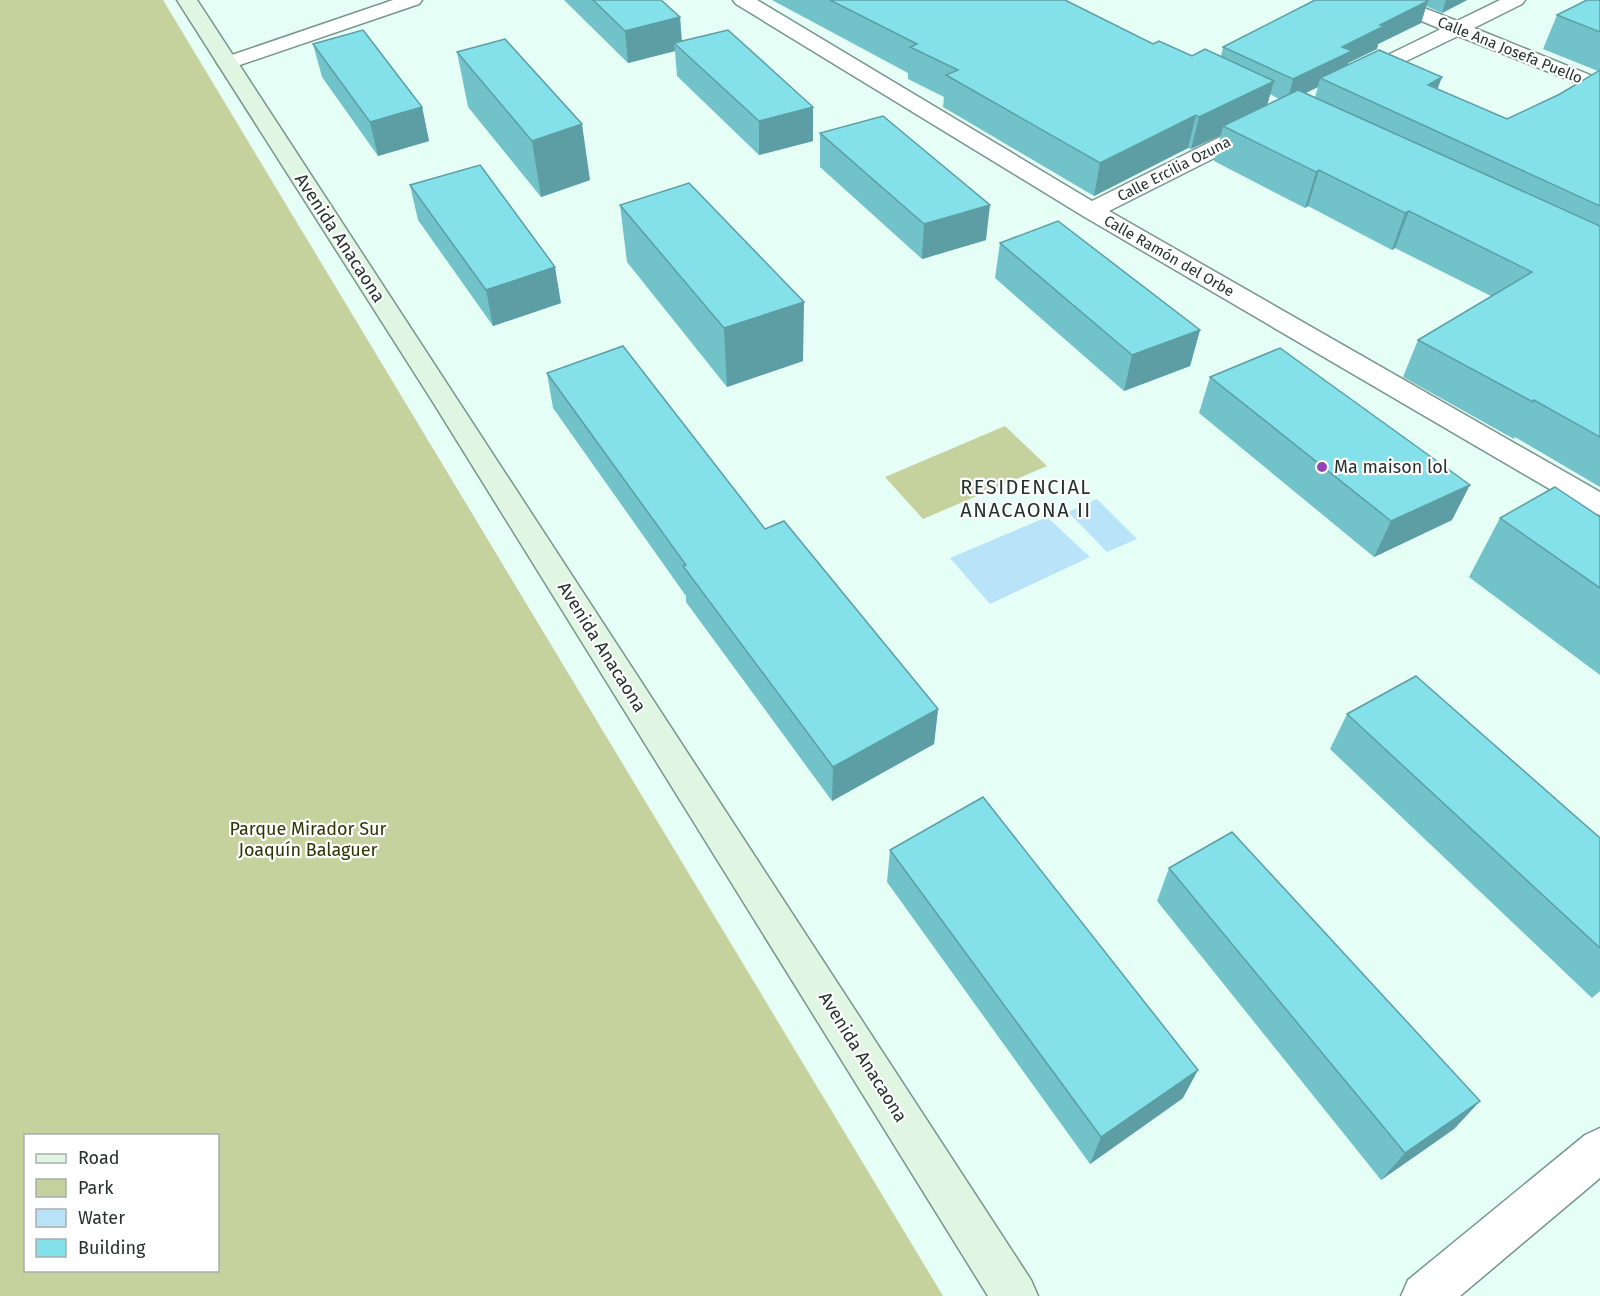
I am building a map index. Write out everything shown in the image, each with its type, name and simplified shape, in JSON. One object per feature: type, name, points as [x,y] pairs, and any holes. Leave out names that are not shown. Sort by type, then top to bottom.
[{"type":"main road","name":"Avenida Anacaona","points":[[187,0],[445,399],[1015,1296]]},
{"type":"street","points":[[227,63],[412,0]]},
{"type":"street","name":"Calle Ramón del Orbe","points":[[743,0],[1091,211],[1600,505]]},
{"type":"street","name":"Calle Ana Josefa Puello","points":[[1387,0],[1600,86]]},
{"type":"street","points":[[1342,85],[1515,0]]},
{"type":"street","name":"Calle Ercilia Ozuna","points":[[1091,211],[1278,117]]},
{"type":"street","points":[[1424,1296],[1600,1150]]},
{"type":"green space","name":"Parque Mirador Sur Joaquín Balaguer","points":[[0,0],[163,0],[943,1296],[0,1296]]},
{"type":"green space","points":[[1005,426],[1047,466],[923,519],[885,477]]},
{"type":"water","points":[[1097,499],[1137,539],[1107,552],[1068,512]]},
{"type":"water","points":[[1047,517],[1090,557],[990,604],[950,558]]},
{"type":"building","points":[[593,0],[661,0],[680,17],[625,31]]},
{"type":"building","points":[[830,0],[1065,0],[1153,44],[1159,41],[1192,56],[1205,49],[1274,81],[1199,117],[1196,115],[1100,163],[946,75],[958,70],[910,47],[917,44]]},
{"type":"building","points":[[1315,0],[1428,1],[1342,47],[1352,51],[1293,79],[1223,47]]},
{"type":"building","points":[[1587,0],[1600,0],[1600,32],[1557,15]]},
{"type":"building","points":[[363,30],[422,107],[370,122],[313,44]]},
{"type":"building","points":[[728,30],[813,107],[759,121],[674,43]]},
{"type":"building","points":[[505,39],[582,124],[532,141],[457,52]]},
{"type":"building","points":[[1379,50],[1442,77],[1428,85],[1507,119],[1560,94],[1600,70],[1600,206],[1320,78]]},
{"type":"building","points":[[1298,90],[1600,226],[1600,437],[1418,340],[1532,272],[1409,211],[1405,213],[1223,126]]},
{"type":"building","points":[[883,116],[990,205],[924,224],[820,133]]},
{"type":"building","points":[[480,165],[555,267],[486,290],[410,185]]},
{"type":"building","points":[[689,183],[804,302],[724,328],[620,205]]},
{"type":"building","points":[[1058,221],[1200,330],[1132,355],[1000,243]]},
{"type":"building","points":[[623,346],[765,529],[784,521],[938,709],[833,767],[683,566],[686,565],[547,373]]},
{"type":"building","points":[[1280,348],[1470,485],[1391,521],[1210,377]]},
{"type":"building","points":[[1555,487],[1600,517],[1600,588],[1500,518]]},
{"type":"building","points":[[1416,676],[1600,838],[1600,948],[1347,714]]},
{"type":"building","points":[[983,797],[1198,1070],[1101,1137],[890,850]]},
{"type":"building","points":[[1232,832],[1480,1101],[1405,1153],[1169,868]]},
{"type":"place","name":"Ma maison lol","points":[[1322,467]]},
{"type":"district","name":"RESIDENCIAL ANACAONA II","points":[[1026,498]]}]
